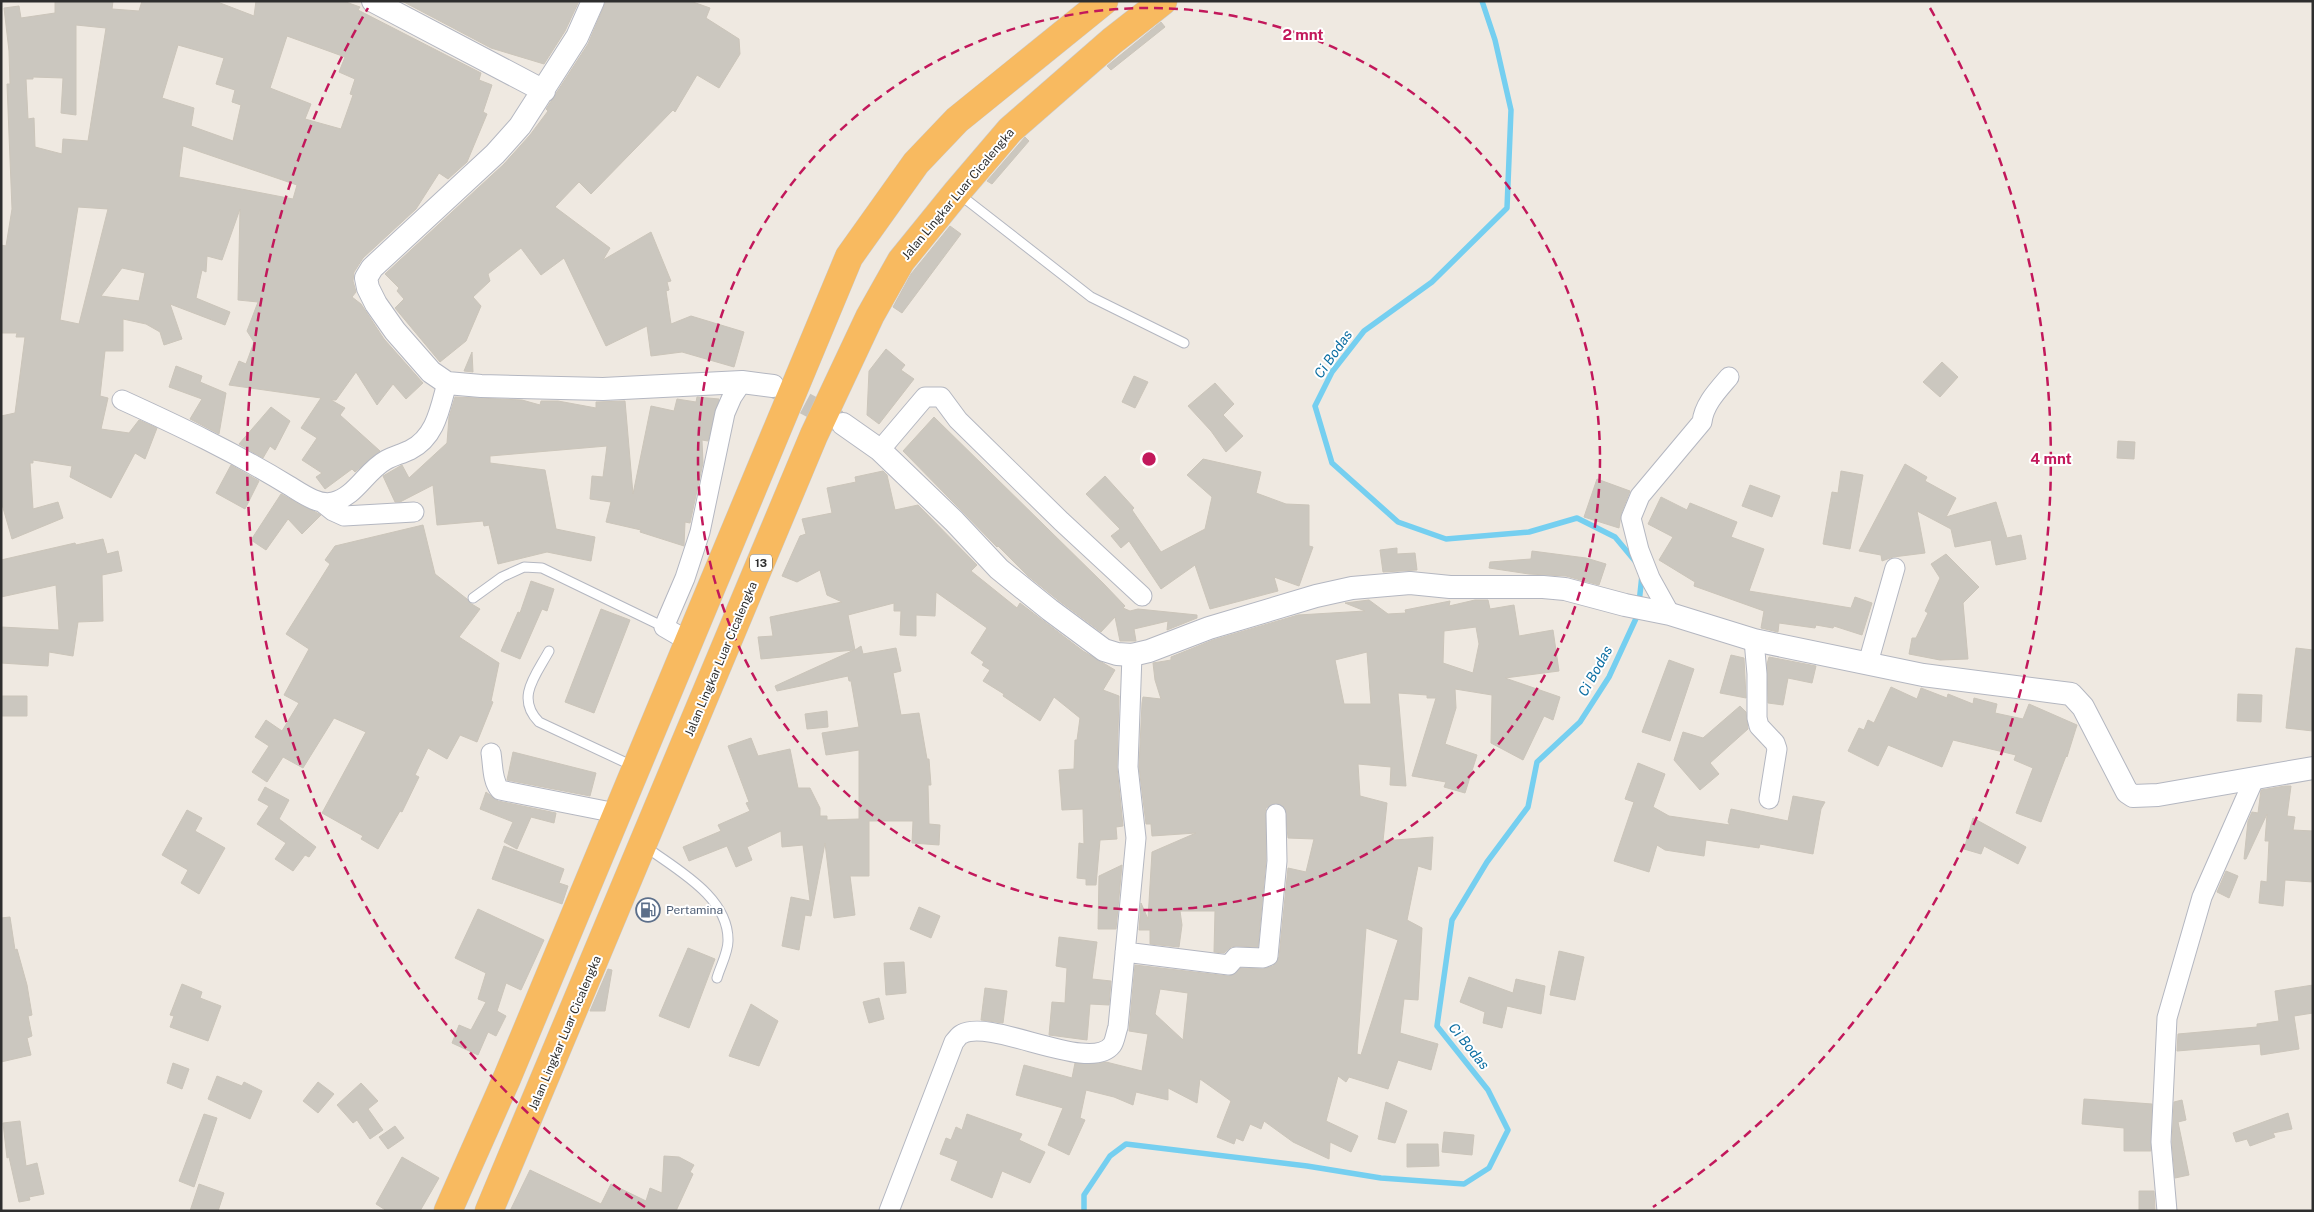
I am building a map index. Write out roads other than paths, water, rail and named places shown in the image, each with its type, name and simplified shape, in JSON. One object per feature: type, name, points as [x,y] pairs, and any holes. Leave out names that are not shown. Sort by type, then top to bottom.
[{"type":"highway","points":[[448,1211],[511,1069],[849,257],[916,163],[957,120],[1104,1]]},
{"type":"highway","name":"Jalan Lingkar Luar Cicalengka","points":[[489,1211],[644,846],[814,435],[866,324],[901,261],[1010,130],[1112,41],[1163,1]]},
{"type":"street","points":[[373,1],[544,91]]},
{"type":"street","points":[[593,1],[577,37],[520,126],[495,154],[372,268],[366,278],[368,288],[376,304],[395,331],[431,372],[447,383],[481,386],[504,385],[603,389],[742,382],[773,386]]},
{"type":"street","points":[[1660,612],[1639,550],[1631,518],[1640,496],[1702,422],[1703,414],[1710,399],[1729,377]]},
{"type":"street","points":[[688,641],[664,627],[685,578],[700,532],[725,412],[742,382]]},
{"type":"street","points":[[323,503],[333,502],[348,495],[385,460],[412,449],[426,438],[436,424],[447,383]]},
{"type":"street","points":[[880,450],[924,397],[941,397],[965,426],[1142,596]]},
{"type":"street","points":[[122,400],[209,440],[323,503],[333,512],[344,516],[414,512]]},
{"type":"street","points":[[843,424],[880,450],[954,521],[999,569],[1104,650],[1117,654],[1132,655],[1149,652],[1209,628],[1316,596],[1352,588],[1410,583],[1450,587],[1543,587],[1565,589],[1660,612],[1754,640],[1923,675],[2071,694],[2083,707],[2127,792],[2133,796],[2158,795],[2313,768]]},
{"type":"street","points":[[1868,663],[1895,568]]},
{"type":"street","points":[[1754,640],[1757,674],[1757,718],[1759,726],[1775,743],[1777,749],[1769,799]]},
{"type":"street","points":[[889,1211],[954,1042],[962,1034],[980,1031],[1086,1054],[1104,1050],[1112,1045],[1118,1027],[1136,838],[1128,767],[1132,655]]},
{"type":"street","points":[[491,753],[496,786],[500,790],[616,813]]},
{"type":"street","points":[[2167,1211],[2161,1142],[2167,1018],[2202,897],[2255,777]]},
{"type":"street","points":[[1125,952],[1229,964],[1236,957],[1263,958],[1268,956],[1277,861],[1276,814]]},
{"type":"lane","points":[[957,192],[1091,297],[1184,343]]},
{"type":"lane","points":[[473,598],[502,578],[524,567],[542,568],[664,627]]},
{"type":"lane","points":[[549,651],[527,693],[529,712],[540,722],[636,767]]},
{"type":"lane","points":[[644,846],[688,878],[715,902],[725,918],[728,942],[717,978]]},
{"type":"waterway","name":"Ci Bodas","points":[[1482,1],[1495,40],[1511,110],[1507,208],[1432,282],[1364,331],[1332,372],[1315,406],[1332,463],[1398,522],[1446,539],[1529,532],[1577,518],[1615,537],[1635,561]]},
{"type":"waterway","name":"Ci Bodas","points":[[1639,603],[1642,575]]},
{"type":"waterway","name":"Ci Bodas","points":[[1084,1211],[1084,1195],[1110,1156],[1126,1144],[1307,1166],[1381,1178],[1464,1184],[1489,1168],[1508,1130],[1488,1090],[1437,1026],[1452,920],[1487,862],[1528,807],[1537,762],[1580,722],[1609,677],[1639,612]]},
{"type":"tunnel","points":[[776,388],[838,421]]},
{"type":"place","name":"Pertamina","points":[[648,910]]}]
